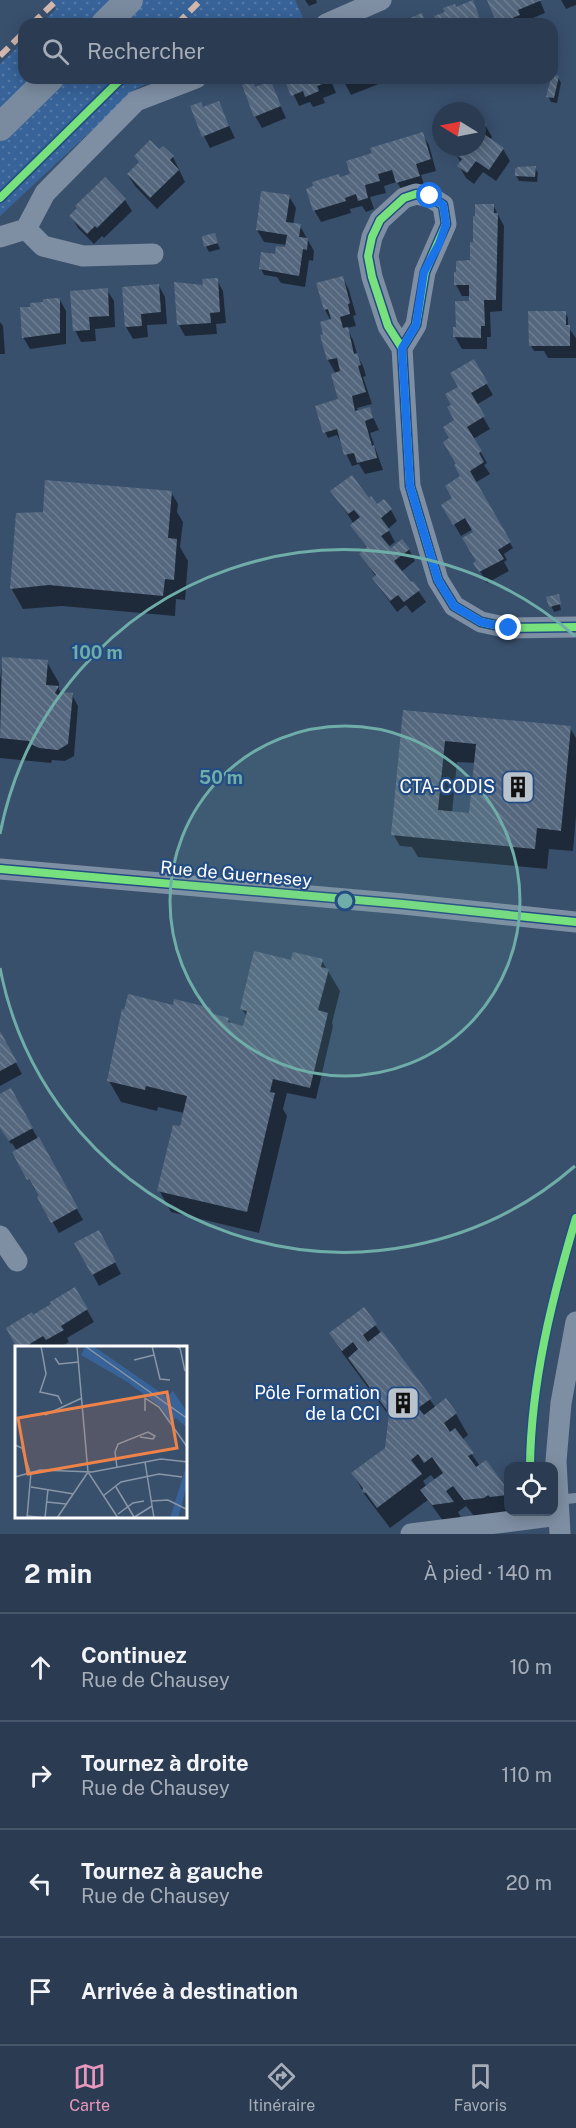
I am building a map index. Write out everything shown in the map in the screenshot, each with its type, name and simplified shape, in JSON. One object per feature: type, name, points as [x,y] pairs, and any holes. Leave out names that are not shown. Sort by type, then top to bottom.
[{"type":"main road","points":[[111,18],[129,0]]},
{"type":"main road","points":[[0,127],[44,84]]},
{"type":"street","points":[[340,18],[381,0]]},
{"type":"street","points":[[0,237],[26,229],[45,193],[136,101],[180,84]]},
{"type":"street","points":[[402,348],[416,325],[424,272],[439,244],[446,224],[443,205],[430,196],[416,194],[404,198],[380,220],[372,237],[368,256],[372,277],[388,326],[402,348],[410,486],[438,580],[454,606],[481,622],[509,628],[576,627]]},
{"type":"street","points":[[26,229],[43,246],[83,256],[153,254]]},
{"type":"street","name":"Rue de Guernesey","points":[[0,869],[403,904],[576,922]]},
{"type":"street","points":[[0,1236],[17,1261]]},
{"type":"street","points":[[411,1534],[563,1512],[556,1461],[561,1403],[576,1322]]},
{"type":"shaded area","points":[[50,0],[295,0],[303,18],[47,18],[56,9]]},
{"type":"shaded area","points":[[18,47],[18,84],[146,84],[137,88],[0,216],[0,64]]},
{"type":"building","points":[[473,0],[480,18],[435,18],[434,16],[445,12],[443,8],[455,4],[456,7]]},
{"type":"building","points":[[487,0],[542,0],[518,10],[520,15],[512,18],[494,18]]},
{"type":"building","points":[[422,13],[424,18],[410,18]]},
{"type":"building","points":[[254,84],[255,87],[272,84],[281,106],[254,117],[242,85]]},
{"type":"building","points":[[286,84],[323,84],[317,86],[319,91],[305,97],[303,91],[291,96]]},
{"type":"building","points":[[549,84],[557,84],[554,98],[546,97]]},
{"type":"building","points":[[219,101],[229,126],[202,137],[190,106],[201,102],[203,107]]},
{"type":"building","points":[[423,132],[431,159],[416,164],[420,176],[396,183],[392,170],[378,174],[380,181],[365,185],[368,198],[358,201],[356,194],[345,198],[346,201],[313,211],[306,189],[313,186],[312,182],[339,174],[340,177],[350,174],[346,161],[372,153],[370,148]]},
{"type":"building","points":[[486,135],[504,148],[489,170],[476,161],[467,173],[457,166],[462,159],[458,156],[486,156]]},
{"type":"building","points":[[150,140],[159,149],[163,146],[174,156],[170,160],[179,170],[150,198],[127,174],[139,162],[134,156]]},
{"type":"building","points":[[536,166],[535,177],[515,176],[515,169],[518,167]]},
{"type":"building","points":[[105,177],[126,199],[97,228],[95,226],[87,234],[69,216],[77,208],[75,206]]},
{"type":"building","points":[[261,191],[290,195],[286,222],[301,224],[299,237],[308,238],[307,250],[303,249],[299,276],[259,269],[261,252],[275,254],[276,246],[285,247],[287,235],[256,230]]},
{"type":"building","points":[[475,204],[494,204],[494,213],[498,213],[496,300],[484,300],[485,326],[481,326],[481,338],[453,337],[453,327],[456,327],[455,301],[469,301],[469,285],[454,285],[454,272],[456,272],[456,261],[470,260]]},
{"type":"building","points":[[215,233],[218,243],[204,247],[202,236]]},
{"type":"building","points":[[343,276],[350,303],[348,304],[350,314],[340,317],[343,328],[348,327],[354,354],[357,353],[361,365],[358,366],[366,392],[352,396],[355,411],[370,407],[373,418],[365,421],[377,458],[357,463],[354,453],[344,455],[337,429],[323,433],[315,406],[338,399],[331,374],[340,371],[337,358],[327,360],[320,335],[323,334],[320,322],[331,319],[328,309],[324,310],[316,283]]},
{"type":"building","points":[[218,278],[220,312],[210,313],[211,323],[177,325],[174,282],[203,285],[202,279]]},
{"type":"building","points":[[159,284],[161,312],[141,314],[142,326],[125,327],[122,287]]},
{"type":"building","points":[[108,288],[109,316],[89,317],[90,330],[73,331],[70,291]]},
{"type":"building","points":[[60,298],[60,333],[22,338],[20,307],[30,307],[30,303],[43,302],[43,299]]},
{"type":"building","points":[[528,311],[566,311],[566,325],[570,325],[570,346],[529,346]]},
{"type":"building","points":[[474,359],[488,383],[471,393],[485,416],[467,427],[482,451],[479,453],[484,462],[470,471],[511,542],[498,550],[504,559],[479,572],[473,563],[476,561],[462,538],[473,532],[465,518],[453,525],[441,505],[452,498],[445,486],[460,476],[443,442],[449,438],[443,427],[454,420],[447,407],[451,405],[445,394],[458,387],[450,373]]},
{"type":"building","points":[[352,475],[369,498],[371,496],[377,504],[384,499],[392,509],[381,518],[390,530],[381,536],[391,548],[402,539],[410,549],[394,561],[420,590],[404,602],[398,595],[390,601],[372,578],[376,575],[359,554],[367,547],[350,525],[360,517],[354,510],[348,514],[330,491]]},
{"type":"building","points":[[45,480],[172,491],[168,538],[177,539],[174,580],[165,579],[163,596],[49,585],[10,589],[16,513],[43,512]]},
{"type":"building","points":[[559,594],[561,604],[549,607],[546,597]]},
{"type":"building","points":[[2,657],[48,660],[46,685],[59,686],[55,693],[60,697],[63,692],[73,693],[68,744],[58,750],[39,748],[29,741],[0,738]]},
{"type":"building","name":"CTA-CODIS","points":[[403,710],[571,726],[561,831],[537,828],[535,849],[391,835]],"holes":[[[445,741],[476,744],[469,813],[438,810]]]},
{"type":"building","points":[[254,951],[291,960],[293,952],[323,959],[321,967],[329,969],[318,1010],[328,1013],[310,1088],[273,1079],[270,1092],[275,1093],[247,1212],[157,1191],[173,1125],[180,1126],[187,1096],[146,1086],[145,1090],[107,1081],[122,1009],[124,1010],[128,994],[173,1005],[174,999],[211,1008],[210,1013],[229,1018],[228,1022],[243,1026],[247,1011],[240,1009]]},
{"type":"building","points":[[0,1031],[17,1062],[0,1071]]},
{"type":"building","points":[[11,1088],[33,1128],[9,1141],[0,1128],[0,1094]]},
{"type":"building","points":[[39,1137],[78,1208],[51,1223],[37,1197],[39,1196],[29,1179],[27,1180],[12,1152]]},
{"type":"building","points":[[99,1230],[116,1262],[92,1275],[74,1243]]},
{"type":"building","points":[[75,1287],[88,1309],[61,1326],[64,1330],[46,1340],[43,1336],[26,1346],[16,1346],[6,1328],[32,1312],[33,1315],[51,1304],[50,1302]]},
{"type":"building","name":"Pôle Formation de la CCI","points":[[364,1307],[377,1324],[363,1335],[368,1342],[382,1331],[432,1398],[418,1408],[424,1415],[446,1398],[457,1413],[444,1423],[450,1432],[455,1428],[474,1453],[468,1456],[476,1467],[486,1460],[504,1485],[504,1495],[490,1497],[488,1495],[484,1498],[464,1500],[453,1486],[446,1491],[454,1502],[432,1505],[420,1490],[443,1473],[432,1457],[424,1463],[418,1454],[411,1460],[422,1474],[377,1508],[366,1493],[362,1492],[363,1488],[351,1473],[385,1448],[389,1413],[348,1358],[358,1349],[353,1342],[342,1351],[329,1333]]},
{"type":"marked path","points":[[38,18],[57,0]]},
{"type":"marked path","points":[[183,18],[201,0]]},
{"type":"marked path","points":[[0,56],[18,38]]},
{"type":"cycle path","points":[[0,198],[116,84]]},
{"type":"cycle path","points":[[402,348],[416,325],[425,272],[446,224],[443,205],[430,197],[416,194],[404,198],[380,220],[372,237],[368,256],[372,277],[388,326],[402,348],[410,486],[438,580],[454,606],[481,622],[509,628],[576,627]]},
{"type":"cycle path","points":[[0,869],[403,904],[576,922]]},
{"type":"cycle path","points":[[530,1462],[534,1403],[544,1340],[576,1218]]},
{"type":"place","name":"CTA-CODIS","points":[[518,787]]},
{"type":"place","name":"Pôle Formation de la CCI","points":[[403,1403]]},
{"type":"route","points":[[430,196],[443,205],[446,224],[439,244],[424,272],[416,325],[402,348],[410,486],[438,580],[454,606],[481,622],[509,628]]}]
